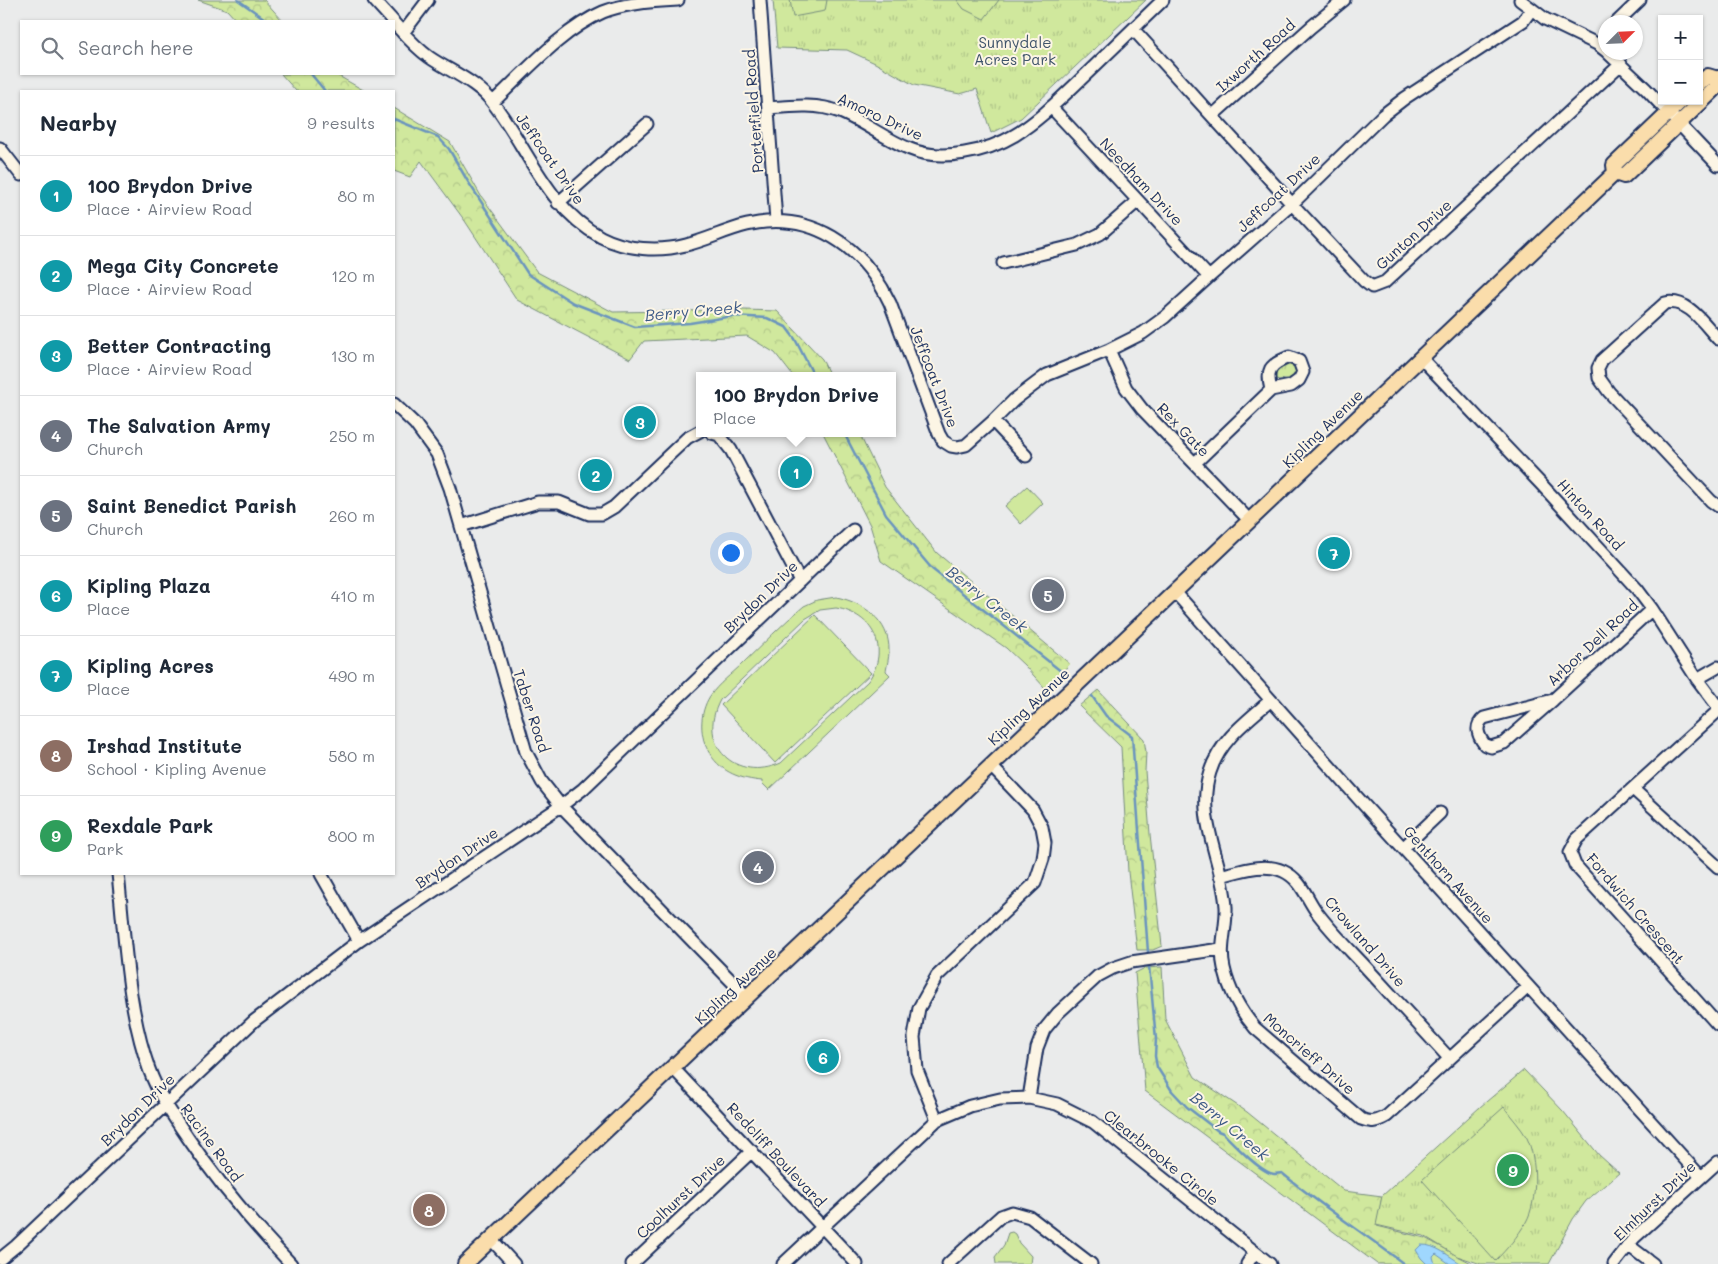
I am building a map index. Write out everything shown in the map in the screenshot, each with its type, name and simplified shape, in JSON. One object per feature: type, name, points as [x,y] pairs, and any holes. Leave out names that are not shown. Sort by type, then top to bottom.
[{"type":"main road","name":"Kipling Avenue","points":[[1615,172],[1624,176],[1718,86],[1718,79],[1708,76],[1703,80]]},
{"type":"main road","name":"Kipling Avenue","points":[[1615,172],[1614,165],[1677,105]]},
{"type":"main road","name":"Kipling Avenue","points":[[465,1264],[1250,521],[1615,172]]},
{"type":"street","name":"Jeffcoat Drive","points":[[374,0],[391,20]]},
{"type":"street","points":[[402,32],[428,0]]},
{"type":"street","points":[[493,102],[564,36],[580,24],[616,8],[664,0],[678,0]]},
{"type":"street","name":"Porterfield Road","points":[[760,0],[776,221]]},
{"type":"street","name":"Amoro Drive","points":[[769,108],[806,106],[831,109],[912,150],[925,154],[954,155],[1001,142],[1015,135],[1051,107],[1163,0]]},
{"type":"street","name":"Ixworth Road","points":[[1212,116],[1311,27],[1344,0]]},
{"type":"street","points":[[1520,0],[1545,20],[1598,46]]},
{"type":"street","points":[[1624,15],[1640,0]]},
{"type":"street","name":"Jeffcoat Drive","points":[[395,24],[422,52],[476,87],[493,102],[558,203],[572,217],[602,237],[620,244],[664,249],[686,245],[734,228],[776,221],[810,228],[831,236],[857,255],[873,272],[882,286],[939,434],[944,441],[954,446],[966,444],[994,421],[1014,400],[1047,375],[1109,350],[1143,333],[1166,318],[1209,277],[1292,204],[1383,115],[1405,98],[1523,21],[1531,10]]},
{"type":"street","name":"Gunton Drive","points":[[1133,30],[1292,204],[1364,281],[1372,287],[1385,282],[1621,64]]},
{"type":"street","points":[[1616,60],[1718,165]]},
{"type":"street","name":"Needham Drive","points":[[1051,107],[1209,277]]},
{"type":"street","points":[[558,203],[647,124]]},
{"type":"street","points":[[0,148],[20,174]]},
{"type":"street","points":[[1002,263],[1077,244],[1100,234],[1138,201]]},
{"type":"street","points":[[1718,339],[1686,306],[1674,301],[1665,303],[1602,360],[1598,368],[1599,378],[1609,392],[1718,506]]},
{"type":"street","name":"Rex Gate","points":[[1109,350],[1126,388],[1142,409],[1250,521]]},
{"type":"street","name":"Hinton Road","points":[[1421,358],[1541,484],[1637,589],[1718,707]]},
{"type":"street","points":[[1195,463],[1271,390]]},
{"type":"street","name":"Taber Road","points":[[395,405],[415,424],[437,454],[450,488],[526,752],[542,782],[561,806],[747,997]]},
{"type":"street","points":[[994,421],[1026,456]]},
{"type":"street","points":[[461,526],[538,502],[559,502],[589,514],[602,514],[614,507],[687,438],[696,433]]},
{"type":"street","points":[[721,437],[731,450],[800,581]]},
{"type":"street","name":"Brydon Drive","points":[[0,1259],[254,1021],[359,941],[561,806],[583,789],[853,530]]},
{"type":"street","name":"Genthorn Avenue","points":[[1175,592],[1403,848],[1701,1177]]},
{"type":"street","name":"Arbor Dell Road","points":[[1553,700],[1484,718],[1479,722],[1479,735],[1485,745],[1491,747],[1504,743],[1553,700],[1652,609]]},
{"type":"street","points":[[1697,678],[1718,667]]},
{"type":"street","name":"Moncrieff Drive","points":[[1271,700],[1233,734],[1223,746],[1210,772],[1206,807],[1208,827],[1226,908],[1222,949],[1224,967],[1229,985],[1244,1015],[1255,1028],[1361,1118],[1368,1122],[1374,1122],[1387,1116],[1528,986]]},
{"type":"street","name":"Fordwich Crescent","points":[[1718,711],[1577,840],[1570,852],[1575,865],[1718,1025]]},
{"type":"street","points":[[937,1120],[917,1070],[914,1037],[919,1008],[937,976],[1035,883],[1044,859],[1045,843],[1042,827],[1033,810],[990,766]]},
{"type":"street","points":[[1633,789],[1718,867]]},
{"type":"street","points":[[1403,848],[1440,814]]},
{"type":"street","name":"Crowland Drive","points":[[1220,876],[1260,867],[1273,867],[1285,871],[1295,878],[1334,933],[1449,1058]]},
{"type":"street","name":"Racine Road","points":[[118,875],[136,1018],[149,1069],[165,1104],[203,1161],[252,1222],[292,1264]]},
{"type":"street","points":[[322,875],[359,941]]},
{"type":"street","points":[[1029,1098],[1038,1048],[1044,1030],[1058,1013],[1098,976],[1113,968],[1131,962],[1222,949]]},
{"type":"street","name":"Redcliff Boulevard","points":[[673,1068],[857,1264]]},
{"type":"street","name":"Clearbrooke Circle","points":[[783,1264],[937,1120],[970,1106],[1000,1099],[1029,1098],[1056,1104],[1093,1122],[1270,1264]]},
{"type":"street","name":"Coolhurst Drive","points":[[632,1264],[752,1151]]},
{"type":"street","name":"Elmhurst Drive","points":[[1614,1264],[1628,1245],[1643,1230],[1718,1162]]},
{"type":"street","points":[[948,1264],[1001,1216],[1012,1212],[1030,1217],[1091,1264]]},
{"type":"street","points":[[492,1240],[514,1264]]},
{"type":"street","points":[[1628,1245],[1653,1264]]},
{"type":"street","points":[[1247,1264],[1255,1252]]},
{"type":"green space","points":[[198,0],[264,0],[282,20],[236,20],[227,10]]},
{"type":"green space","name":"Sunnydale Acres Park","points":[[773,0],[1146,0],[1021,118],[991,133],[977,89],[960,94],[914,85],[847,50],[777,48]]},
{"type":"green space","points":[[790,0],[827,0],[825,11],[793,17]]},
{"type":"green space","points":[[957,0],[999,0],[984,19],[964,9]]},
{"type":"green space","points":[[282,75],[337,75],[363,90],[295,90]]},
{"type":"green space","points":[[395,109],[450,142],[481,196],[537,272],[613,312],[777,311],[822,359],[828,372],[790,372],[775,353],[747,336],[644,341],[630,359],[517,300],[465,221],[421,161],[410,177],[395,171]]},
{"type":"green space","points":[[1290,361],[1299,365],[1295,377],[1275,379],[1275,373],[1285,363]]},
{"type":"green space","points":[[825,437],[861,437],[885,487],[937,553],[1070,664],[1045,688],[1006,648],[881,561],[870,525]]},
{"type":"green space","points":[[1027,486],[1043,503],[1021,524],[1005,506]]},
{"type":"green space","points":[[836,597],[856,603],[865,608],[880,622],[888,640],[889,654],[886,671],[890,675],[769,790],[762,781],[739,777],[715,761],[706,747],[702,733],[702,717],[706,703],[721,683],[804,606],[817,600]],"holes":[[[836,608],[860,617],[868,625],[878,645],[875,669],[868,681],[781,763],[764,768],[749,768],[736,764],[725,756],[717,745],[713,732],[714,716],[720,700],[805,619],[820,610]]]},
{"type":"green space","points":[[815,615],[871,673],[775,763],[721,705]]},
{"type":"green space","points":[[1098,690],[1144,739],[1150,834],[1162,946],[1153,950],[1137,950],[1128,872],[1121,747],[1079,706]]},
{"type":"green space","points":[[1162,967],[1165,1019],[1195,1077],[1247,1112],[1344,1191],[1382,1196],[1377,1226],[1425,1238],[1473,1264],[1377,1264],[1145,1091],[1135,973],[1145,968]]},
{"type":"green space","points":[[1524,1070],[1563,1111],[1599,1155],[1619,1173],[1586,1201],[1573,1219],[1549,1264],[1481,1264],[1457,1256],[1424,1236],[1376,1225],[1382,1196],[1480,1107]]},
{"type":"green space","points":[[1504,1107],[1527,1138],[1533,1157],[1535,1180],[1533,1203],[1526,1222],[1495,1261],[1422,1180]]},
{"type":"green space","points":[[1012,1232],[1031,1256],[1030,1264],[996,1264],[995,1257],[1004,1245],[1008,1233]]},
{"type":"water","points":[[1421,1245],[1437,1249],[1462,1264],[1450,1264],[1436,1254],[1433,1257],[1435,1264],[1427,1264],[1416,1250]]},
{"type":"waterway","name":"Berry Creek","points":[[238,0],[267,20]]},
{"type":"waterway","name":"Berry Creek","points":[[312,75],[324,90]]},
{"type":"waterway","name":"Berry Creek","points":[[395,119],[438,137],[449,149],[528,274],[573,303],[635,327],[690,323],[733,316],[767,318],[786,327],[795,339],[812,372]]},
{"type":"waterway","name":"Berry Creek","points":[[846,437],[886,514],[932,569],[1062,672]]},
{"type":"waterway","name":"Berry Creek","points":[[1092,696],[1106,716],[1132,736],[1148,952]]},
{"type":"waterway","name":"Berry Creek","points":[[1149,966],[1157,1067],[1172,1091],[1187,1107],[1223,1133],[1262,1169],[1274,1174],[1282,1173],[1404,1264]]},
{"type":"place","name":"Better Contracting","points":[[640,422]]},
{"type":"place","name":"100 Brydon Drive","points":[[796,472]]},
{"type":"place","name":"Mega City Concrete","points":[[596,475]]},
{"type":"place","name":"Kipling Acres","points":[[1334,553]]},
{"type":"place","name":"Saint Benedict Parish","points":[[1048,595]]},
{"type":"place","name":"The Salvation Army","points":[[758,867]]},
{"type":"place","name":"Kipling Plaza","points":[[823,1057]]},
{"type":"place","name":"Rexdale Park","points":[[1513,1170]]},
{"type":"place","name":"Irshad Institute","points":[[429,1210]]}]
